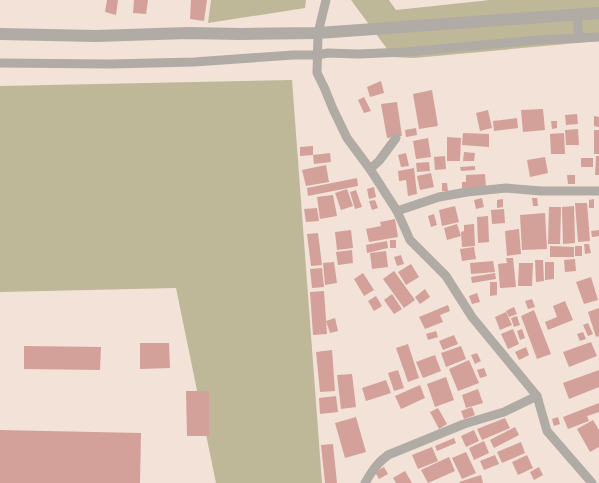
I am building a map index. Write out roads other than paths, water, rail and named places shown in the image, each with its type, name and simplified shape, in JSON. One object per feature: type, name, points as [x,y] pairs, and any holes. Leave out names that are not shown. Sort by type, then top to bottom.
[{"type":"street","points":[[326,0],[318,33],[317,73],[347,138],[370,169],[397,211],[410,240],[446,276],[472,317],[537,396],[547,431],[592,483]]},
{"type":"street","points":[[0,34],[96,36],[188,33],[318,33],[599,13]]},
{"type":"street","points":[[577,14],[579,38]]},
{"type":"street","points":[[0,63],[110,64],[194,62],[292,55],[318,55],[328,53],[358,54],[406,52],[537,40],[599,38]]},
{"type":"street","points":[[370,169],[379,161],[396,138]]},
{"type":"street","points":[[397,211],[439,197],[467,192],[506,188],[541,191],[599,191]]},
{"type":"street","points":[[365,483],[376,465],[388,455],[464,424],[504,412],[537,396]]}]
